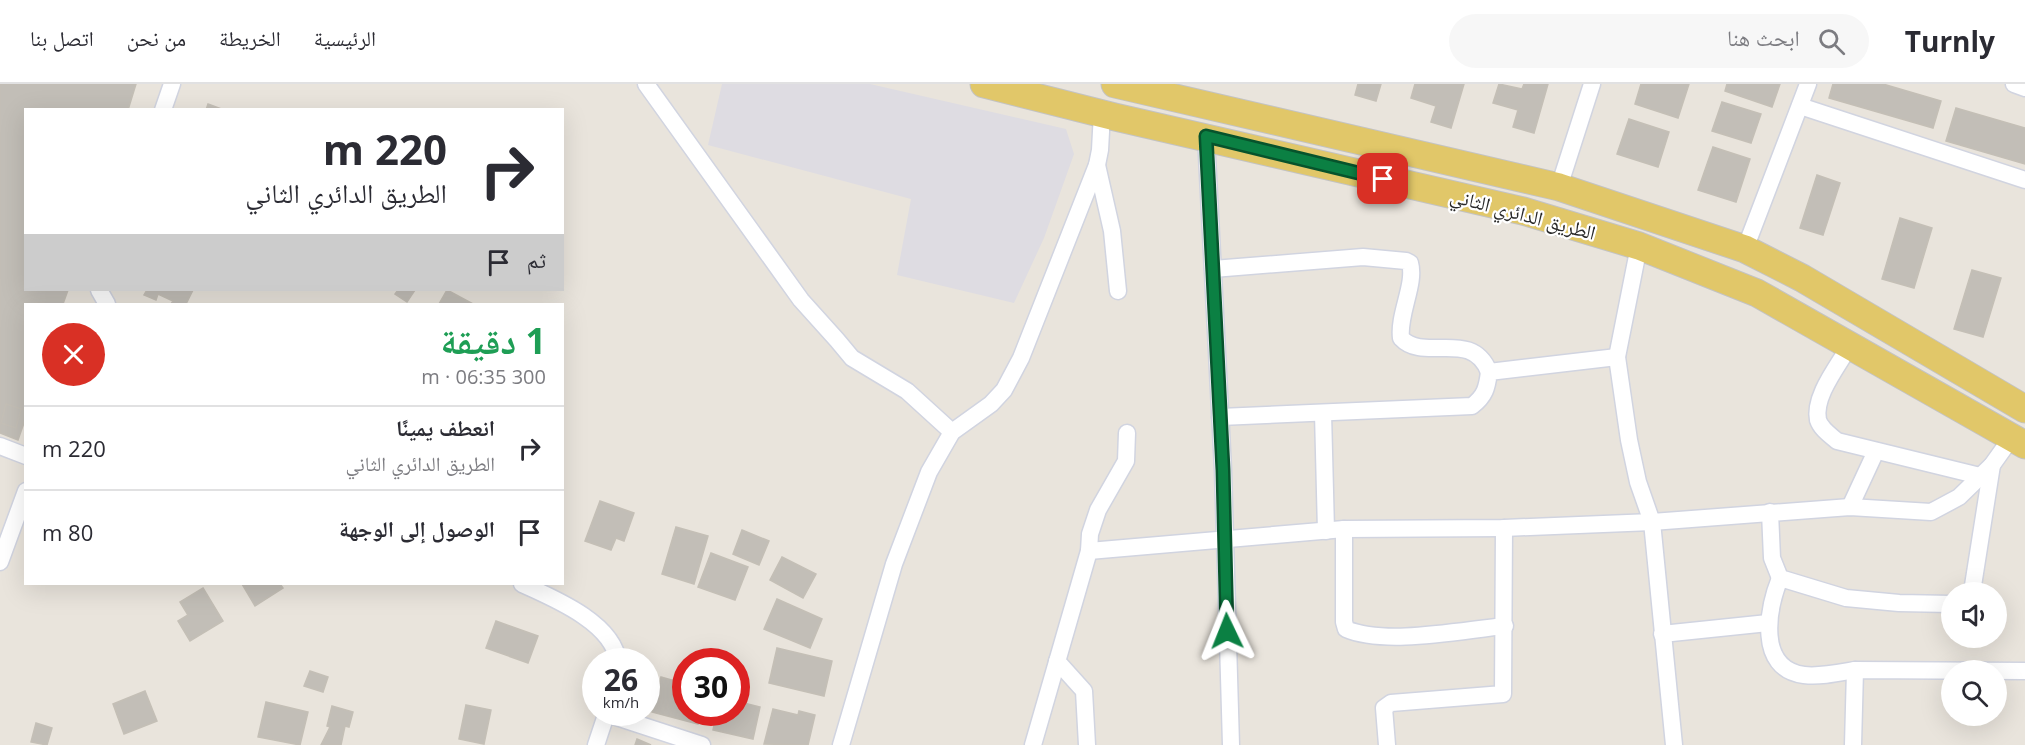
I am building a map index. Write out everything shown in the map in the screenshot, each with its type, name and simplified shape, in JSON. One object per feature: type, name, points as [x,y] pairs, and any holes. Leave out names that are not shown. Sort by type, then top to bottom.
[{"type":"main road","name":"الطريق الدائري الثاني","points":[[984,84],[1114,117],[1206,136],[1523,211],[1639,246],[1757,293],[2019,441]]},
{"type":"main road","points":[[1110,84],[1114,117]]},
{"type":"main road","name":"الطريق الدائري الثاني","points":[[1130,86],[1559,187],[1745,249],[1802,278],[2025,410]]},
{"type":"main road","points":[[1114,117],[1130,86]]},
{"type":"street","points":[[163,108],[172,84]]},
{"type":"street","points":[[646,84],[801,300],[852,358],[907,391],[952,432]]},
{"type":"street","points":[[1559,187],[1591,84]]},
{"type":"street","points":[[1745,249],[1808,84]]},
{"type":"street","points":[[2014,84],[2025,88]]},
{"type":"street","points":[[1800,106],[2025,180]]},
{"type":"street","points":[[841,745],[894,564],[929,472],[952,432],[991,404],[1004,390],[1022,358],[1114,117]]},
{"type":"street","points":[[1114,117],[1099,158],[1112,231],[1118,291]]},
{"type":"street","points":[[1206,136],[1220,417],[1231,745]]},
{"type":"street","points":[[1639,246],[1617,357],[1629,440],[1638,482],[1652,522],[1674,745]]},
{"type":"street","points":[[1213,269],[1363,257],[1406,261],[1410,263],[1412,271],[1402,316],[1401,338],[1413,345],[1460,348],[1475,353],[1484,359],[1489,372],[1487,389],[1472,406],[1220,417]]},
{"type":"street","points":[[1850,345],[1824,391],[1818,411],[1819,422],[1837,441],[1876,451],[1986,470]]},
{"type":"street","points":[[1489,372],[1617,357]]},
{"type":"street","points":[[1323,413],[1326,531]]},
{"type":"street","points":[[1032,745],[1089,551],[1090,534],[1098,510],[1126,461],[1127,434]]},
{"type":"street","points":[[1089,551],[1344,529],[1504,528],[1652,522],[1850,507],[1931,512],[1959,497],[2019,441]]},
{"type":"street","points":[[0,446],[24,455]]},
{"type":"street","points":[[1850,507],[1876,451]]},
{"type":"street","points":[[1973,582],[1986,470]]},
{"type":"street","points":[[0,562],[24,497]]},
{"type":"street","points":[[1770,512],[1772,558],[1780,578],[1772,598],[1768,622],[1770,645],[1778,660],[1789,670],[1813,675],[1855,670],[2025,671]]},
{"type":"street","points":[[1387,745],[1384,708],[1391,703],[1502,695],[1505,626],[1504,528]]},
{"type":"street","points":[[1344,529],[1344,621],[1346,629],[1367,634],[1421,636],[1505,626]]},
{"type":"street","points":[[1780,578],[1846,598],[1941,604]]},
{"type":"street","points":[[524,585],[547,595],[604,630],[612,648]]},
{"type":"street","points":[[1662,634],[1768,622]]},
{"type":"street","points":[[1057,661],[1084,691],[1087,745]]},
{"type":"street","points":[[1853,745],[1855,670]]},
{"type":"street","points":[[596,745],[603,726]]},
{"type":"street","points":[[646,726],[702,745]]},
{"type":"shaded area","points":[[722,84],[870,84],[1066,129],[1074,154],[1044,238],[1014,303],[897,275],[911,199],[708,145]]},
{"type":"building","points":[[0,84],[136,84],[129,108],[24,108],[24,291],[68,291],[63,303],[24,303],[24,423],[18,440],[0,433]]},
{"type":"building","points":[[1358,84],[1381,84],[1376,101],[1355,95]]},
{"type":"building","points":[[1415,84],[1464,84],[1451,128],[1431,122],[1436,106],[1411,98]]},
{"type":"building","points":[[1499,84],[1522,89],[1524,84],[1548,84],[1534,133],[1513,127],[1518,110],[1493,103]]},
{"type":"building","points":[[1641,84],[1689,84],[1678,118],[1635,104]]},
{"type":"building","points":[[1727,84],[1780,84],[1772,107],[1725,91]]},
{"type":"building","points":[[1833,84],[1883,84],[1941,101],[1933,128],[1829,98]]},
{"type":"building","points":[[1722,102],[1761,114],[1751,143],[1712,131]]},
{"type":"building","points":[[208,104],[219,108],[207,108]]},
{"type":"building","points":[[1956,108],[2025,128],[2025,164],[1946,141]]},
{"type":"building","points":[[1629,119],[1669,132],[1658,167],[1617,154]]},
{"type":"building","points":[[1713,147],[1750,159],[1736,202],[1698,190]]},
{"type":"building","points":[[1817,175],[1840,183],[1823,235],[1800,228]]},
{"type":"building","points":[[1900,218],[1932,228],[1914,288],[1882,279]]},
{"type":"building","points":[[1972,270],[2001,278],[1983,337],[1954,329]]},
{"type":"building","points":[[146,291],[192,291],[186,303],[172,303],[173,301],[158,294],[156,300],[144,295]]},
{"type":"building","points":[[397,291],[414,291],[407,302],[395,294]]},
{"type":"building","points":[[446,291],[449,291],[471,303],[440,303]]},
{"type":"building","points":[[6,404],[21,409],[16,428],[1,423]]},
{"type":"building","points":[[600,501],[634,513],[624,541],[616,538],[611,550],[585,541]]},
{"type":"building","points":[[676,527],[708,536],[694,584],[662,574]]},
{"type":"building","points":[[742,530],[769,541],[759,565],[733,554]]},
{"type":"building","points":[[711,553],[748,567],[735,600],[698,587]]},
{"type":"building","points":[[782,557],[816,574],[803,598],[770,580]]},
{"type":"building","points":[[243,585],[281,585],[283,588],[255,606]]},
{"type":"building","points":[[203,588],[223,621],[190,641],[178,621],[188,615],[180,602]]},
{"type":"building","points":[[777,599],[822,619],[810,648],[764,629]]},
{"type":"building","points":[[496,621],[538,636],[528,663],[486,648]]},
{"type":"building","points":[[777,648],[832,661],[824,696],[769,683]]},
{"type":"building","points":[[310,671],[328,677],[323,692],[304,686]]},
{"type":"building","points":[[661,677],[672,680],[672,717],[660,714]]},
{"type":"building","points":[[145,691],[157,721],[124,734],[113,704]]},
{"type":"building","points":[[266,702],[308,712],[300,745],[258,737]]},
{"type":"building","points":[[750,704],[760,707],[753,739],[713,730],[714,726],[750,726]]},
{"type":"building","points":[[466,705],[491,710],[484,744],[459,739]]},
{"type":"building","points":[[332,706],[353,712],[349,727],[345,726],[341,745],[321,745],[330,727],[327,726]]},
{"type":"building","points":[[773,709],[798,715],[799,711],[815,715],[808,745],[764,744]]},
{"type":"building","points":[[36,723],[52,728],[47,745],[31,742]]},
{"type":"building","points":[[637,739],[651,745],[635,745]]},
{"type":"route","points":[[1227,631],[1223,470],[1206,136],[1383,179]]}]
